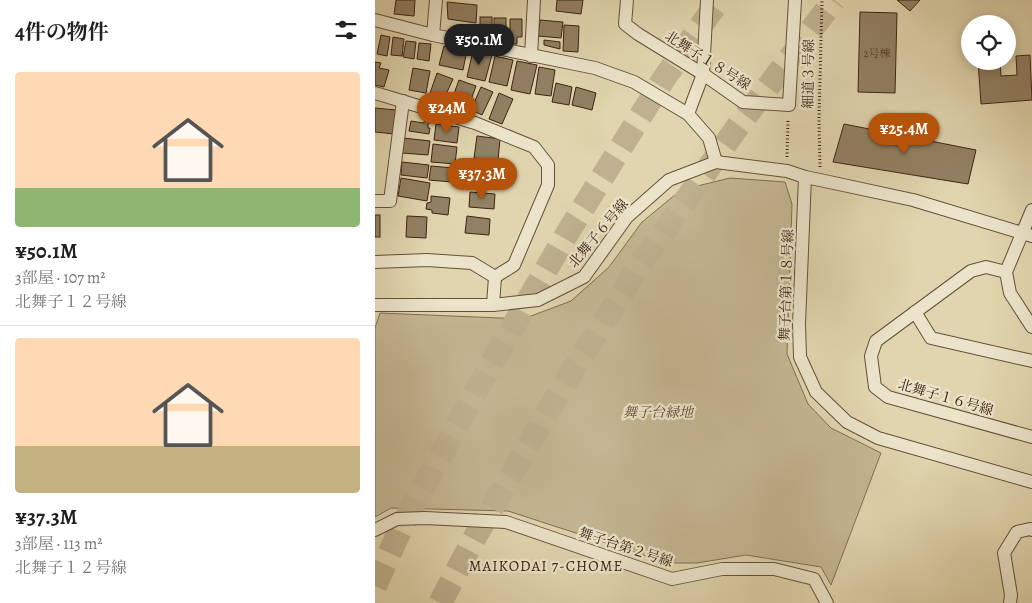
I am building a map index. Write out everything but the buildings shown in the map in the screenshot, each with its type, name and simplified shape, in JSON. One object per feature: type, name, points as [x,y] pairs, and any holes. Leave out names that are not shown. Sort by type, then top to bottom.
[{"type":"street","points":[[433,35],[435,0]]},
{"type":"street","points":[[531,56],[535,0]]},
{"type":"street","name":"北舞子１８号線","points":[[627,0],[625,24],[638,34],[703,74],[743,102],[789,105]]},
{"type":"street","points":[[688,114],[703,74],[707,0]]},
{"type":"street","points":[[789,105],[795,0]]},
{"type":"street","points":[[375,20],[433,35],[595,68],[633,82],[688,114],[709,138],[716,162]]},
{"type":"street","points":[[375,93],[475,123],[534,147],[547,165],[548,185],[514,266],[495,277]]},
{"type":"street","points":[[375,201],[390,201],[403,102]]},
{"type":"street","name":"北舞子６号線","points":[[375,305],[493,305],[538,300],[584,277],[627,217],[669,180],[716,162],[787,171],[805,177],[913,200],[1027,234]]},
{"type":"street","name":"舞子台第１８号線","points":[[805,177],[799,324],[800,357],[815,392],[847,422],[879,438],[1032,482]]},
{"type":"street","points":[[1032,210],[1027,234],[1006,272],[1010,293],[1032,327]]},
{"type":"street","points":[[375,262],[427,260],[472,263],[495,277]]},
{"type":"street","name":"北舞子１６号線","points":[[1006,272],[985,267],[971,271],[876,341],[871,356],[875,387],[888,397],[1032,437]]},
{"type":"street","points":[[493,305],[495,277]]},
{"type":"street","points":[[915,312],[931,338],[1032,360]]},
{"type":"street","name":"舞子台第２号線","points":[[375,530],[397,519],[425,518],[506,522],[672,579],[722,569],[774,568],[814,579],[827,603]]},
{"type":"street","points":[[1010,603],[1011,595],[1004,552],[1017,532],[1032,530]]},
{"type":"path","name":"細道３号線","points":[[820,148],[822,0]]},
{"type":"path","points":[[787,171],[789,105]]},
{"type":"green space","name":"舞子台緑地","points":[[730,178],[785,182],[792,204],[787,354],[808,404],[831,428],[881,453],[831,585],[821,567],[746,555],[697,563],[668,563],[508,511],[391,508],[375,517],[375,328],[380,313],[523,319],[571,301],[609,267],[642,222],[681,190]]},
{"type":"tunnel","points":[[375,586],[401,528],[491,364],[568,232],[665,77],[719,0]]},
{"type":"tunnel","points":[[440,603],[475,537],[566,381],[640,265],[736,129],[834,0]]},
{"type":"district","name":"MAIKODAI 7-CHOME","points":[[546,566]]}]
